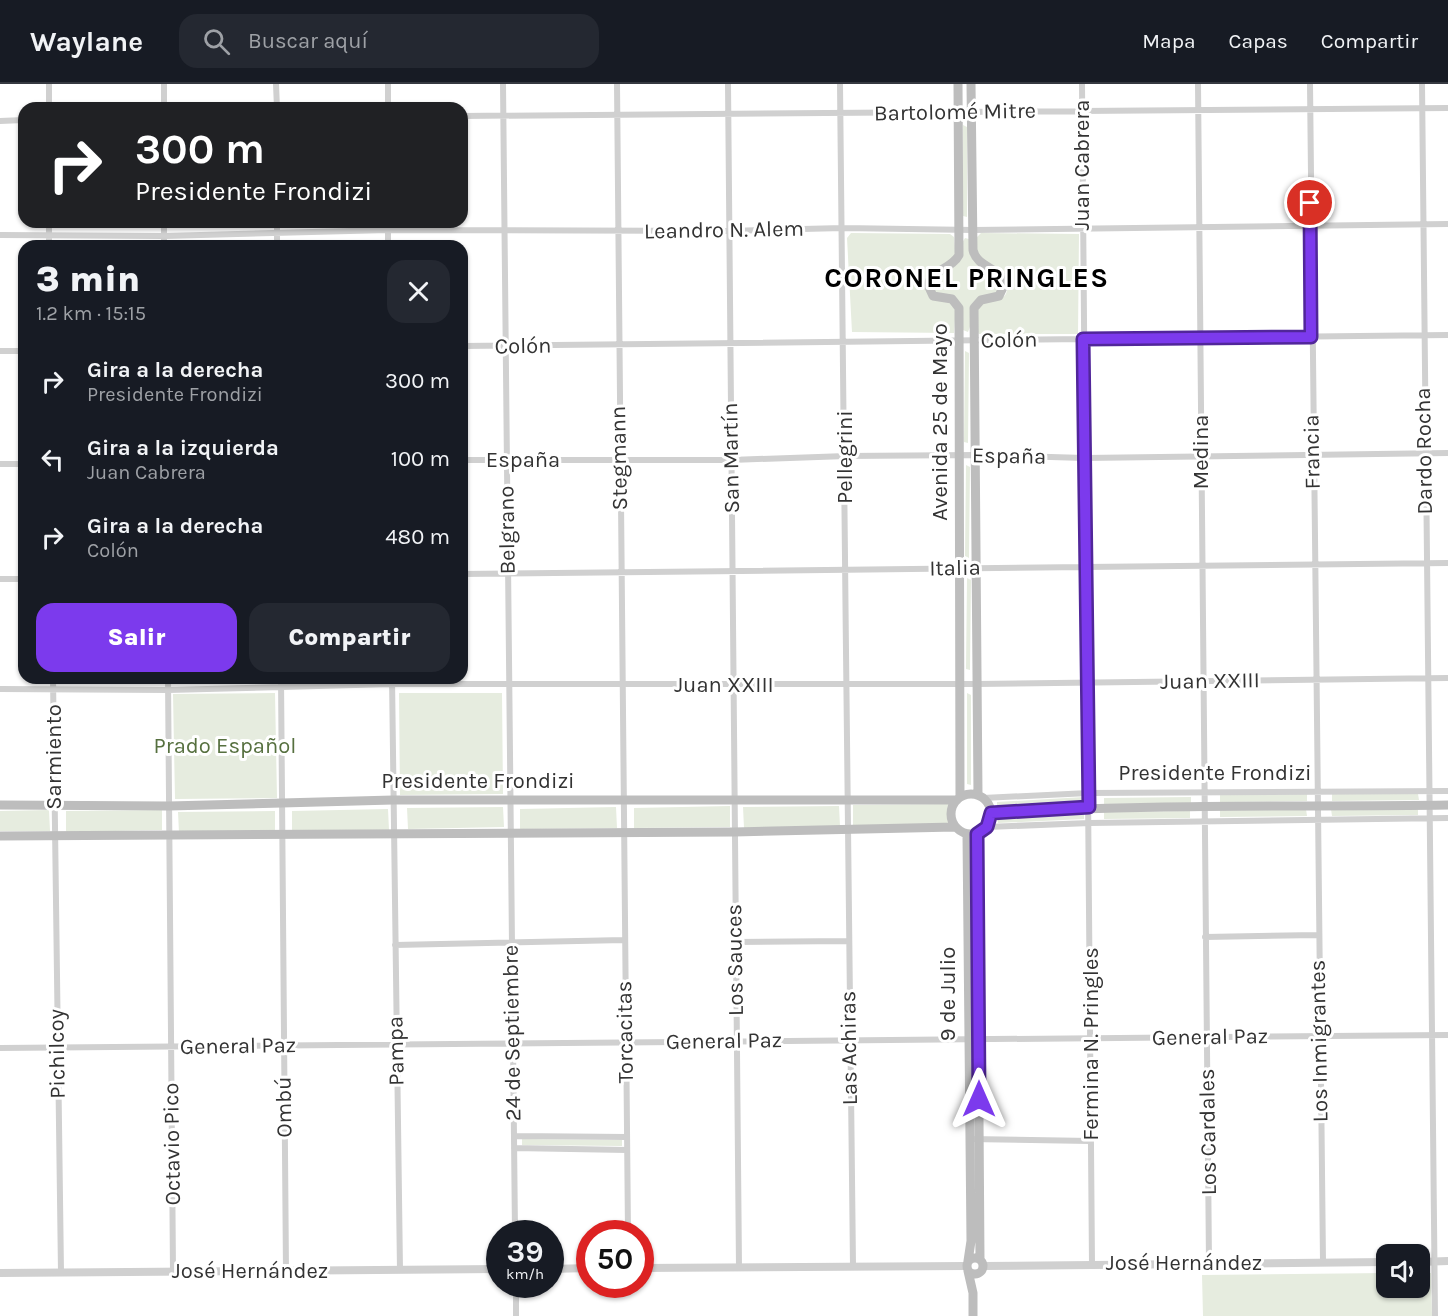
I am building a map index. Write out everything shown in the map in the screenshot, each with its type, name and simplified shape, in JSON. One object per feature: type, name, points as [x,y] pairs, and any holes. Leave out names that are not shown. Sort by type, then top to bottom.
[{"type":"main road","name":"Avenida 25 de Mayo","points":[[957,84],[958,258],[933,274],[927,285],[936,297],[952,299],[957,303],[961,684],[958,798]]},
{"type":"main road","name":"Avenida 25 de Mayo","points":[[971,84],[975,256],[1002,276],[1005,283],[999,296],[981,300],[974,308],[980,796]]},
{"type":"main road","points":[[0,836],[170,837],[393,833],[734,832],[955,827],[967,834],[977,834],[987,827],[991,813],[980,796],[958,798],[950,816],[955,827]]},
{"type":"main road","name":"Presidente Frondizi","points":[[0,805],[169,806],[393,800],[846,801],[958,798]]},
{"type":"main road","name":"Presidente Frondizi","points":[[991,813],[1089,807],[1448,805]]},
{"type":"main road","name":"9 de Julio","points":[[967,834],[971,1241],[967,1266],[973,1293]]},
{"type":"main road","name":"9 de Julio","points":[[973,1293],[981,1266],[977,834]]},
{"type":"main road","points":[[967,938],[978,938]]},
{"type":"main road","points":[[974,1258],[981,1266],[975,1274],[967,1266],[974,1258]]},
{"type":"main road","points":[[973,1293],[973,1316]]},
{"type":"street","points":[[49,84],[49,102]]},
{"type":"street","points":[[164,84],[164,102]]},
{"type":"street","points":[[276,84],[277,102]]},
{"type":"street","points":[[388,84],[388,102]]},
{"type":"street","name":"Belgrano","points":[[504,84],[510,833]]},
{"type":"street","name":"Stegmann","points":[[617,84],[623,832]]},
{"type":"street","name":"San Martín","points":[[728,84],[734,832]]},
{"type":"street","name":"Pellegrini","points":[[840,84],[845,342],[844,569],[847,830]]},
{"type":"street","name":"Juan Cabrera","points":[[1082,84],[1086,683],[1090,823]]},
{"type":"street","name":"Medina","points":[[1198,84],[1204,821]]},
{"type":"street","name":"Francia","points":[[1310,84],[1314,680],[1319,806],[1317,819]]},
{"type":"street","name":"Dardo Rocha","points":[[1422,84],[1426,678],[1431,791],[1431,1035],[1435,1316]]},
{"type":"street","name":"Bartolomé Mitre","points":[[468,116],[1448,108]]},
{"type":"street","points":[[0,120],[18,120]]},
{"type":"street","name":"Leandro N. Alem","points":[[0,235],[164,236],[388,230],[504,232],[843,228],[973,230],[1448,224]]},
{"type":"street","points":[[49,228],[49,240]]},
{"type":"street","points":[[164,228],[164,240]]},
{"type":"street","points":[[277,228],[277,240]]},
{"type":"street","points":[[388,230],[388,240]]},
{"type":"street","name":"Colón","points":[[468,346],[1448,335]]},
{"type":"street","points":[[0,351],[18,351]]},
{"type":"street","name":"España","points":[[468,460],[731,460],[960,455],[1084,458],[1448,453]]},
{"type":"street","points":[[0,464],[18,464]]},
{"type":"street","name":"Italia","points":[[468,574],[1448,563]]},
{"type":"street","points":[[0,579],[18,579]]},
{"type":"street","name":"Juan XXIII","points":[[468,684],[845,685],[1448,678]]},
{"type":"street","name":"Sarmiento","points":[[53,684],[55,836]]},
{"type":"street","name":"Octavio Pico","points":[[168,684],[173,1271]]},
{"type":"street","name":"Juan XXIII","points":[[0,689],[168,690],[336,684]]},
{"type":"street","name":"Pampa","points":[[392,684],[400,1270]]},
{"type":"street","name":"Ombú","points":[[281,687],[286,1270]]},
{"type":"street","name":"Presidente Frondizi","points":[[980,796],[1089,793],[1448,791]]},
{"type":"street","name":"Presidente Frondizi","points":[[987,827],[1090,823],[1448,818]]},
{"type":"street","name":"Los Inmigrantes","points":[[1317,819],[1323,1262]]},
{"type":"street","name":"Los Cardales","points":[[1204,821],[1209,1263]]},
{"type":"street","name":"Fermina N. Pringles","points":[[1090,823],[1092,1264]]},
{"type":"street","name":"Las Achiras","points":[[847,830],[853,1266]]},
{"type":"street","name":"Torcacitas","points":[[623,832],[628,1220]]},
{"type":"street","name":"Los Sauces","points":[[734,832],[739,1267]]},
{"type":"street","name":"24 de Septiembre","points":[[510,833],[515,1220]]},
{"type":"street","name":"Pichilcoy","points":[[55,836],[61,1272]]},
{"type":"street","points":[[1205,937],[1317,935]]},
{"type":"street","points":[[395,945],[624,940]]},
{"type":"street","points":[[735,942],[847,941]]},
{"type":"street","name":"General Paz","points":[[0,1048],[1448,1035]]},
{"type":"street","points":[[514,1136],[627,1137]]},
{"type":"street","points":[[969,1139],[1091,1141]]},
{"type":"street","points":[[514,1148],[627,1150]]},
{"type":"street","points":[[1430,1262],[1448,1261]]},
{"type":"street","name":"José Hernández","points":[[981,1266],[1376,1262]]},
{"type":"street","points":[[654,1268],[967,1266]]},
{"type":"street","name":"José Hernández","points":[[0,1273],[486,1269]]},
{"type":"street","points":[[516,1298],[516,1316]]},
{"type":"green space","points":[[963,125],[967,127],[967,217],[963,216]]},
{"type":"green space","points":[[851,233],[950,234],[954,237],[956,256],[930,273],[934,300],[951,302],[956,306],[954,333],[852,332],[847,238]]},
{"type":"green space","points":[[981,233],[1079,234],[1078,334],[979,334],[977,331],[978,309],[986,301],[1003,297],[1008,285],[977,256],[976,238]]},
{"type":"green space","points":[[965,238],[969,239],[972,256],[1002,282],[1000,291],[981,298],[968,332],[963,330],[963,310],[938,296],[930,285],[945,272]]},
{"type":"green space","points":[[965,351],[969,353],[968,443],[964,442]]},
{"type":"green space","points":[[966,465],[970,467],[969,558],[965,556]]},
{"type":"green space","points":[[967,578],[971,580],[970,670],[966,669]]},
{"type":"green space","name":"Prado Español","points":[[275,693],[277,798],[175,799],[173,694]]},
{"type":"green space","points":[[399,693],[502,693],[503,794],[400,795]]},
{"type":"green space","points":[[967,693],[971,695],[971,785],[967,784]]},
{"type":"green space","points":[[1307,794],[1307,801],[1220,802],[1220,795]]},
{"type":"green space","points":[[1332,794],[1418,794],[1419,800],[1332,801]]},
{"type":"green space","points":[[1084,797],[1084,804],[997,808],[997,802]]},
{"type":"green space","points":[[1191,797],[1191,803],[1104,804],[1104,798]]},
{"type":"green space","points":[[949,804],[949,824],[853,826],[853,805]]},
{"type":"green space","points":[[730,806],[730,827],[634,828],[634,808]]},
{"type":"green space","points":[[839,806],[840,826],[744,828],[743,807]]},
{"type":"green space","points":[[503,807],[504,827],[408,829],[407,808]]},
{"type":"green space","points":[[616,807],[617,828],[520,829],[520,809]]},
{"type":"green space","points":[[1418,808],[1418,815],[1332,816],[1331,809]]},
{"type":"green space","points":[[388,809],[389,830],[292,831],[292,811]]},
{"type":"green space","points":[[1306,809],[1307,816],[1220,817],[1220,810]]},
{"type":"green space","points":[[49,810],[50,831],[0,831],[0,811]]},
{"type":"green space","points":[[162,810],[162,830],[66,832],[66,811]]},
{"type":"green space","points":[[275,811],[275,831],[179,833],[178,812]]},
{"type":"green space","points":[[1190,811],[1190,818],[1104,819],[1104,812]]},
{"type":"green space","points":[[1084,812],[1084,819],[998,823],[997,816]]},
{"type":"green space","points":[[522,1139],[622,1140],[622,1146],[522,1145]]},
{"type":"green space","points":[[1376,1273],[1376,1298],[1430,1298],[1431,1273],[1432,1316],[1203,1316],[1202,1275]]},
{"type":"district","name":"CORONEL PRINGLES","points":[[967,277]]},
{"type":"route","points":[[979,1099],[977,834],[990,823],[991,813],[1089,807],[1083,339],[1311,337],[1310,203]]}]
